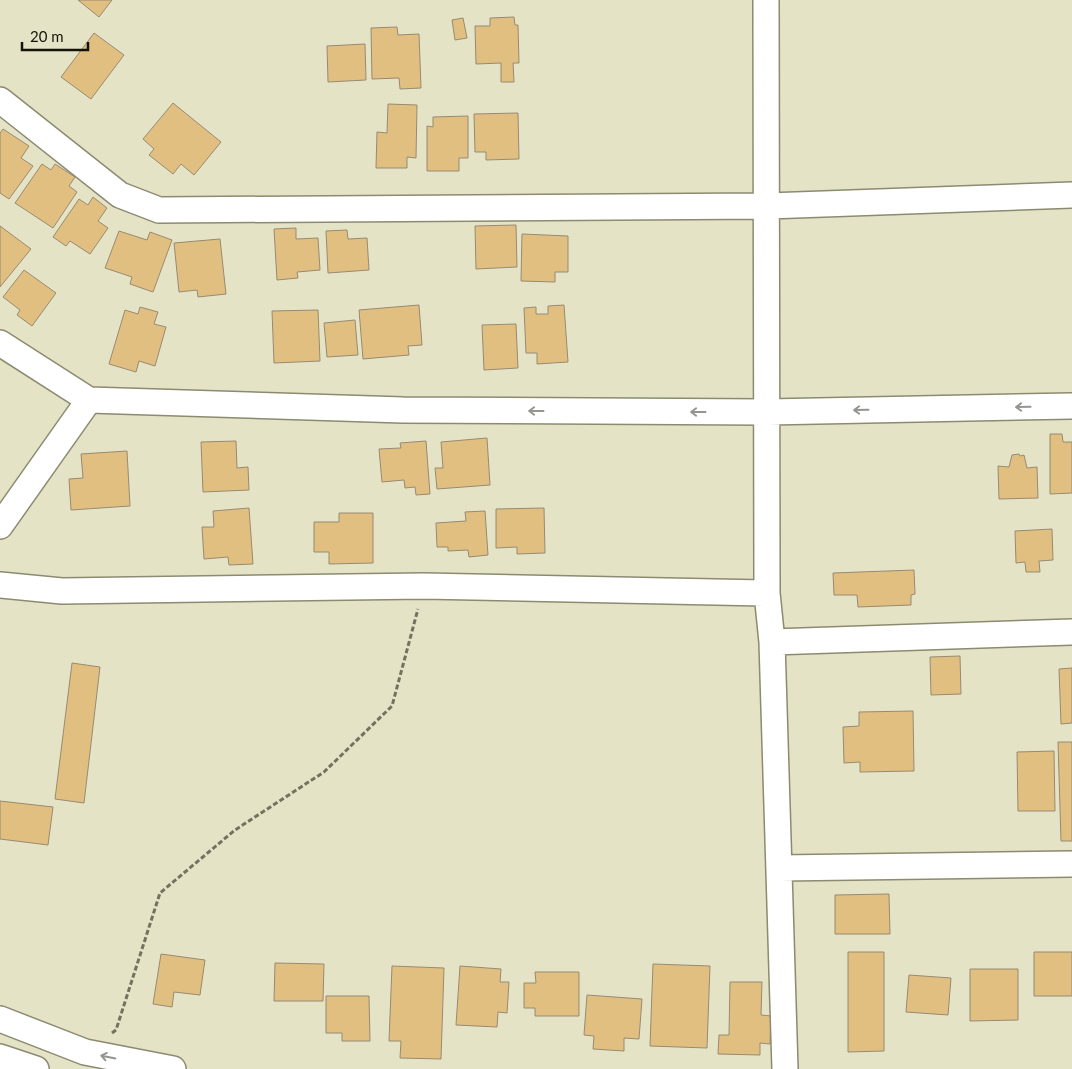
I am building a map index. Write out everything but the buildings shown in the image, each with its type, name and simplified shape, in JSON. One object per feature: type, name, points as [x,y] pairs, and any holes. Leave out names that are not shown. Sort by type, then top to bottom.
[{"type":"street","points":[[766,0],[768,206],[767,593],[772,642],[785,1069]]},
{"type":"street","points":[[0,100],[120,195],[159,210],[768,206],[1072,195]]},
{"type":"street","points":[[0,343],[89,400],[403,410],[768,412],[1072,406]]},
{"type":"street","points":[[0,526],[89,400]]},
{"type":"street","points":[[0,585],[62,591],[424,586],[767,593]]},
{"type":"street","points":[[772,642],[1072,632]]},
{"type":"street","points":[[780,868],[1072,864]]},
{"type":"street","points":[[0,1019],[85,1052],[173,1069]]},
{"type":"street","points":[[0,1057],[36,1069]]},
{"type":"path","points":[[85,1052],[116,1030],[160,893],[235,830],[324,772],[392,706],[424,586]]}]
